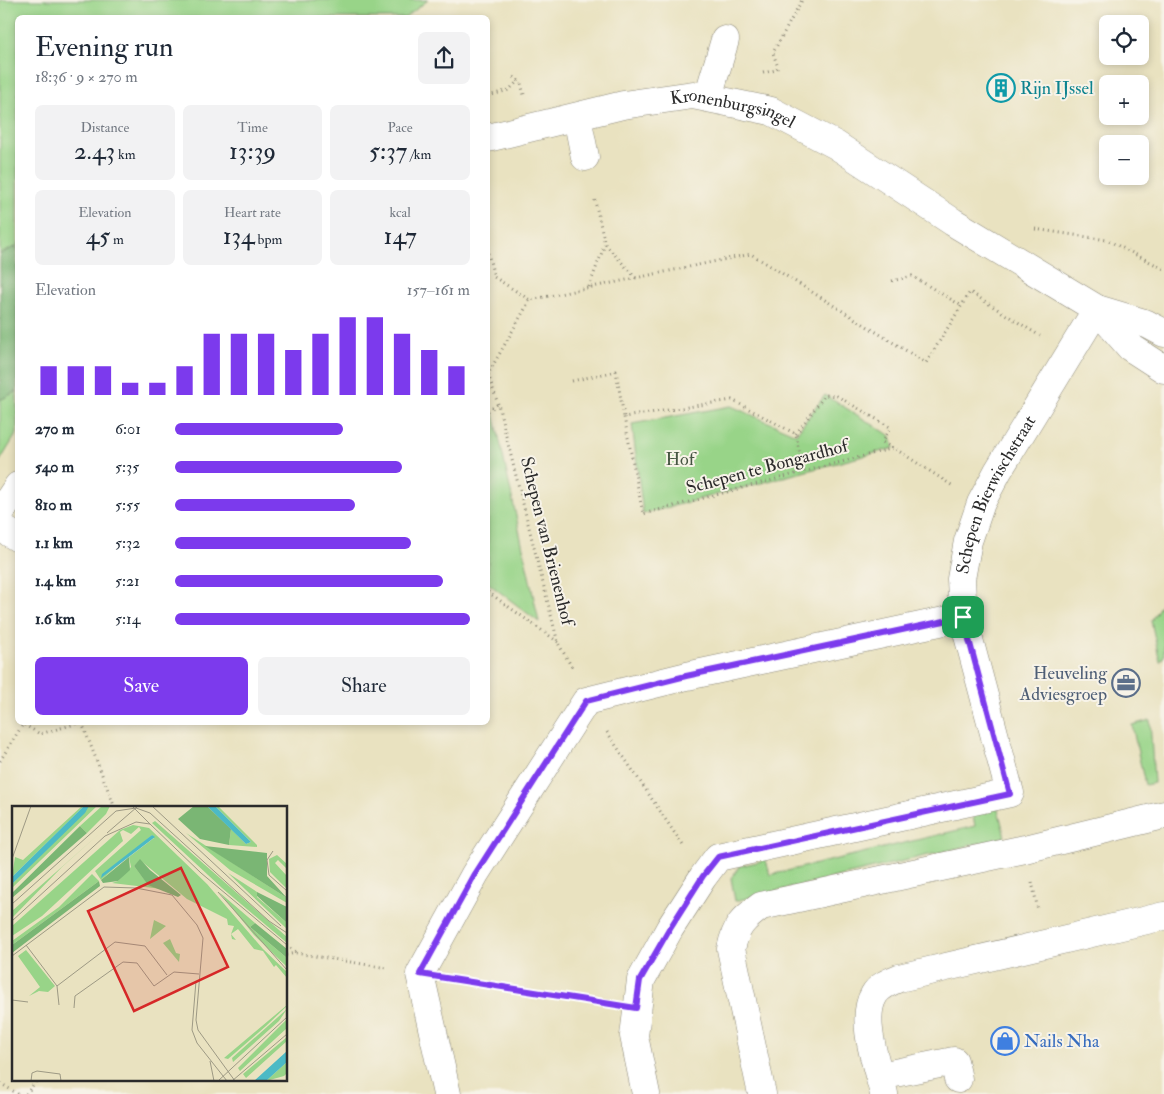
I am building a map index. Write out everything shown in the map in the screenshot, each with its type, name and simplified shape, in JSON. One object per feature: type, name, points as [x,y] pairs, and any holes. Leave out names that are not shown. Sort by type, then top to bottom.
[{"type":"street","points":[[708,97],[726,40]]},
{"type":"street","name":"Kronenburgsingel","points":[[490,138],[623,105],[693,95],[771,111],[836,145],[953,222],[1097,309],[1147,324],[1164,333]]},
{"type":"street","points":[[577,117],[586,157]]},
{"type":"street","name":"Kronenburgsingel","points":[[1097,309],[1130,347],[1164,369]]},
{"type":"street","name":"Schepen Bierwischstraat","points":[[646,1094],[634,1036],[640,980],[670,928],[703,876],[718,857],[1010,794],[963,617],[961,579],[968,541],[981,503],[998,470],[1097,309]]},
{"type":"street","points":[[0,513],[15,490]]},
{"type":"street","points":[[0,527],[15,536]]},
{"type":"street","points":[[447,1094],[420,974],[475,874],[586,701],[686,676],[963,617]]},
{"type":"street","points":[[762,1094],[731,949],[735,930],[746,917],[761,906],[1025,849],[1164,815]]},
{"type":"street","points":[[956,1070],[882,1085],[868,1026],[868,1010],[874,995],[885,984],[899,978],[1164,916]]},
{"type":"path","points":[[752,106],[761,75],[767,70],[776,70],[778,67],[773,53],[774,49],[802,0]]},
{"type":"path","points":[[490,95],[509,90],[519,80]]},
{"type":"path","points":[[594,197],[605,244],[636,278]]},
{"type":"path","points":[[1032,229],[1107,240],[1164,269]]},
{"type":"path","points":[[589,288],[605,244]]},
{"type":"path","points":[[490,267],[494,277],[530,300],[751,254],[926,364],[970,292],[1070,354]]},
{"type":"path","points":[[892,281],[912,276],[962,306]]},
{"type":"path","points":[[490,370],[530,300]]},
{"type":"path","name":"Schepen te Bongardhof","points":[[572,381],[616,371],[643,514],[894,448]]},
{"type":"path","points":[[490,380],[498,404],[490,410]]},
{"type":"path","points":[[796,434],[825,395],[836,396],[890,427],[882,442],[981,503]]},
{"type":"path","name":"Schepen te Bongardhof","points":[[624,418],[732,400],[796,434],[803,472]]},
{"type":"path","name":"Schepen van Brienenhof","points":[[490,593],[558,643],[498,404]]},
{"type":"path","points":[[586,701],[703,876]]},
{"type":"path","points":[[0,760],[22,725]]},
{"type":"path","points":[[25,725],[40,734],[74,725]]},
{"type":"path","points":[[83,725],[114,806]]},
{"type":"path","points":[[1025,849],[1046,945]]},
{"type":"path","points":[[288,947],[296,953]]},
{"type":"path","points":[[288,955],[296,953],[636,1008]]},
{"type":"path","points":[[26,1094],[35,1082]]},
{"type":"path","points":[[0,1083],[18,1094]]},
{"type":"green space","points":[[0,0],[428,0],[409,15],[15,15],[15,247],[0,254]]},
{"type":"green space","points":[[15,247],[15,392],[0,400],[0,254]]},
{"type":"green space","points":[[15,392],[15,436],[0,461],[0,400]]},
{"type":"green space","name":"Hof","points":[[825,395],[891,436],[894,448],[643,514],[632,424],[731,406],[796,434]]},
{"type":"green space","points":[[494,414],[539,622],[490,585],[490,417]]},
{"type":"green space","points":[[1164,599],[1164,656],[1160,662],[1151,621]]},
{"type":"green space","points":[[1150,720],[1154,783],[1145,785],[1132,725]]},
{"type":"green space","points":[[997,805],[1005,837],[735,901],[731,878],[740,866],[766,860],[770,875],[975,826],[972,811]]},
{"type":"place","name":"Rijn IJssel","points":[[1001,88]]},
{"type":"place","name":"Heuveling Adviesgroep","points":[[1126,683]]},
{"type":"place","name":"Nails Nha","points":[[1005,1041]]},
{"type":"route","points":[[963,617],[1010,794],[718,857],[703,876],[670,928],[640,980],[636,1008],[420,974],[475,874],[586,701],[686,676],[963,617]]}]
